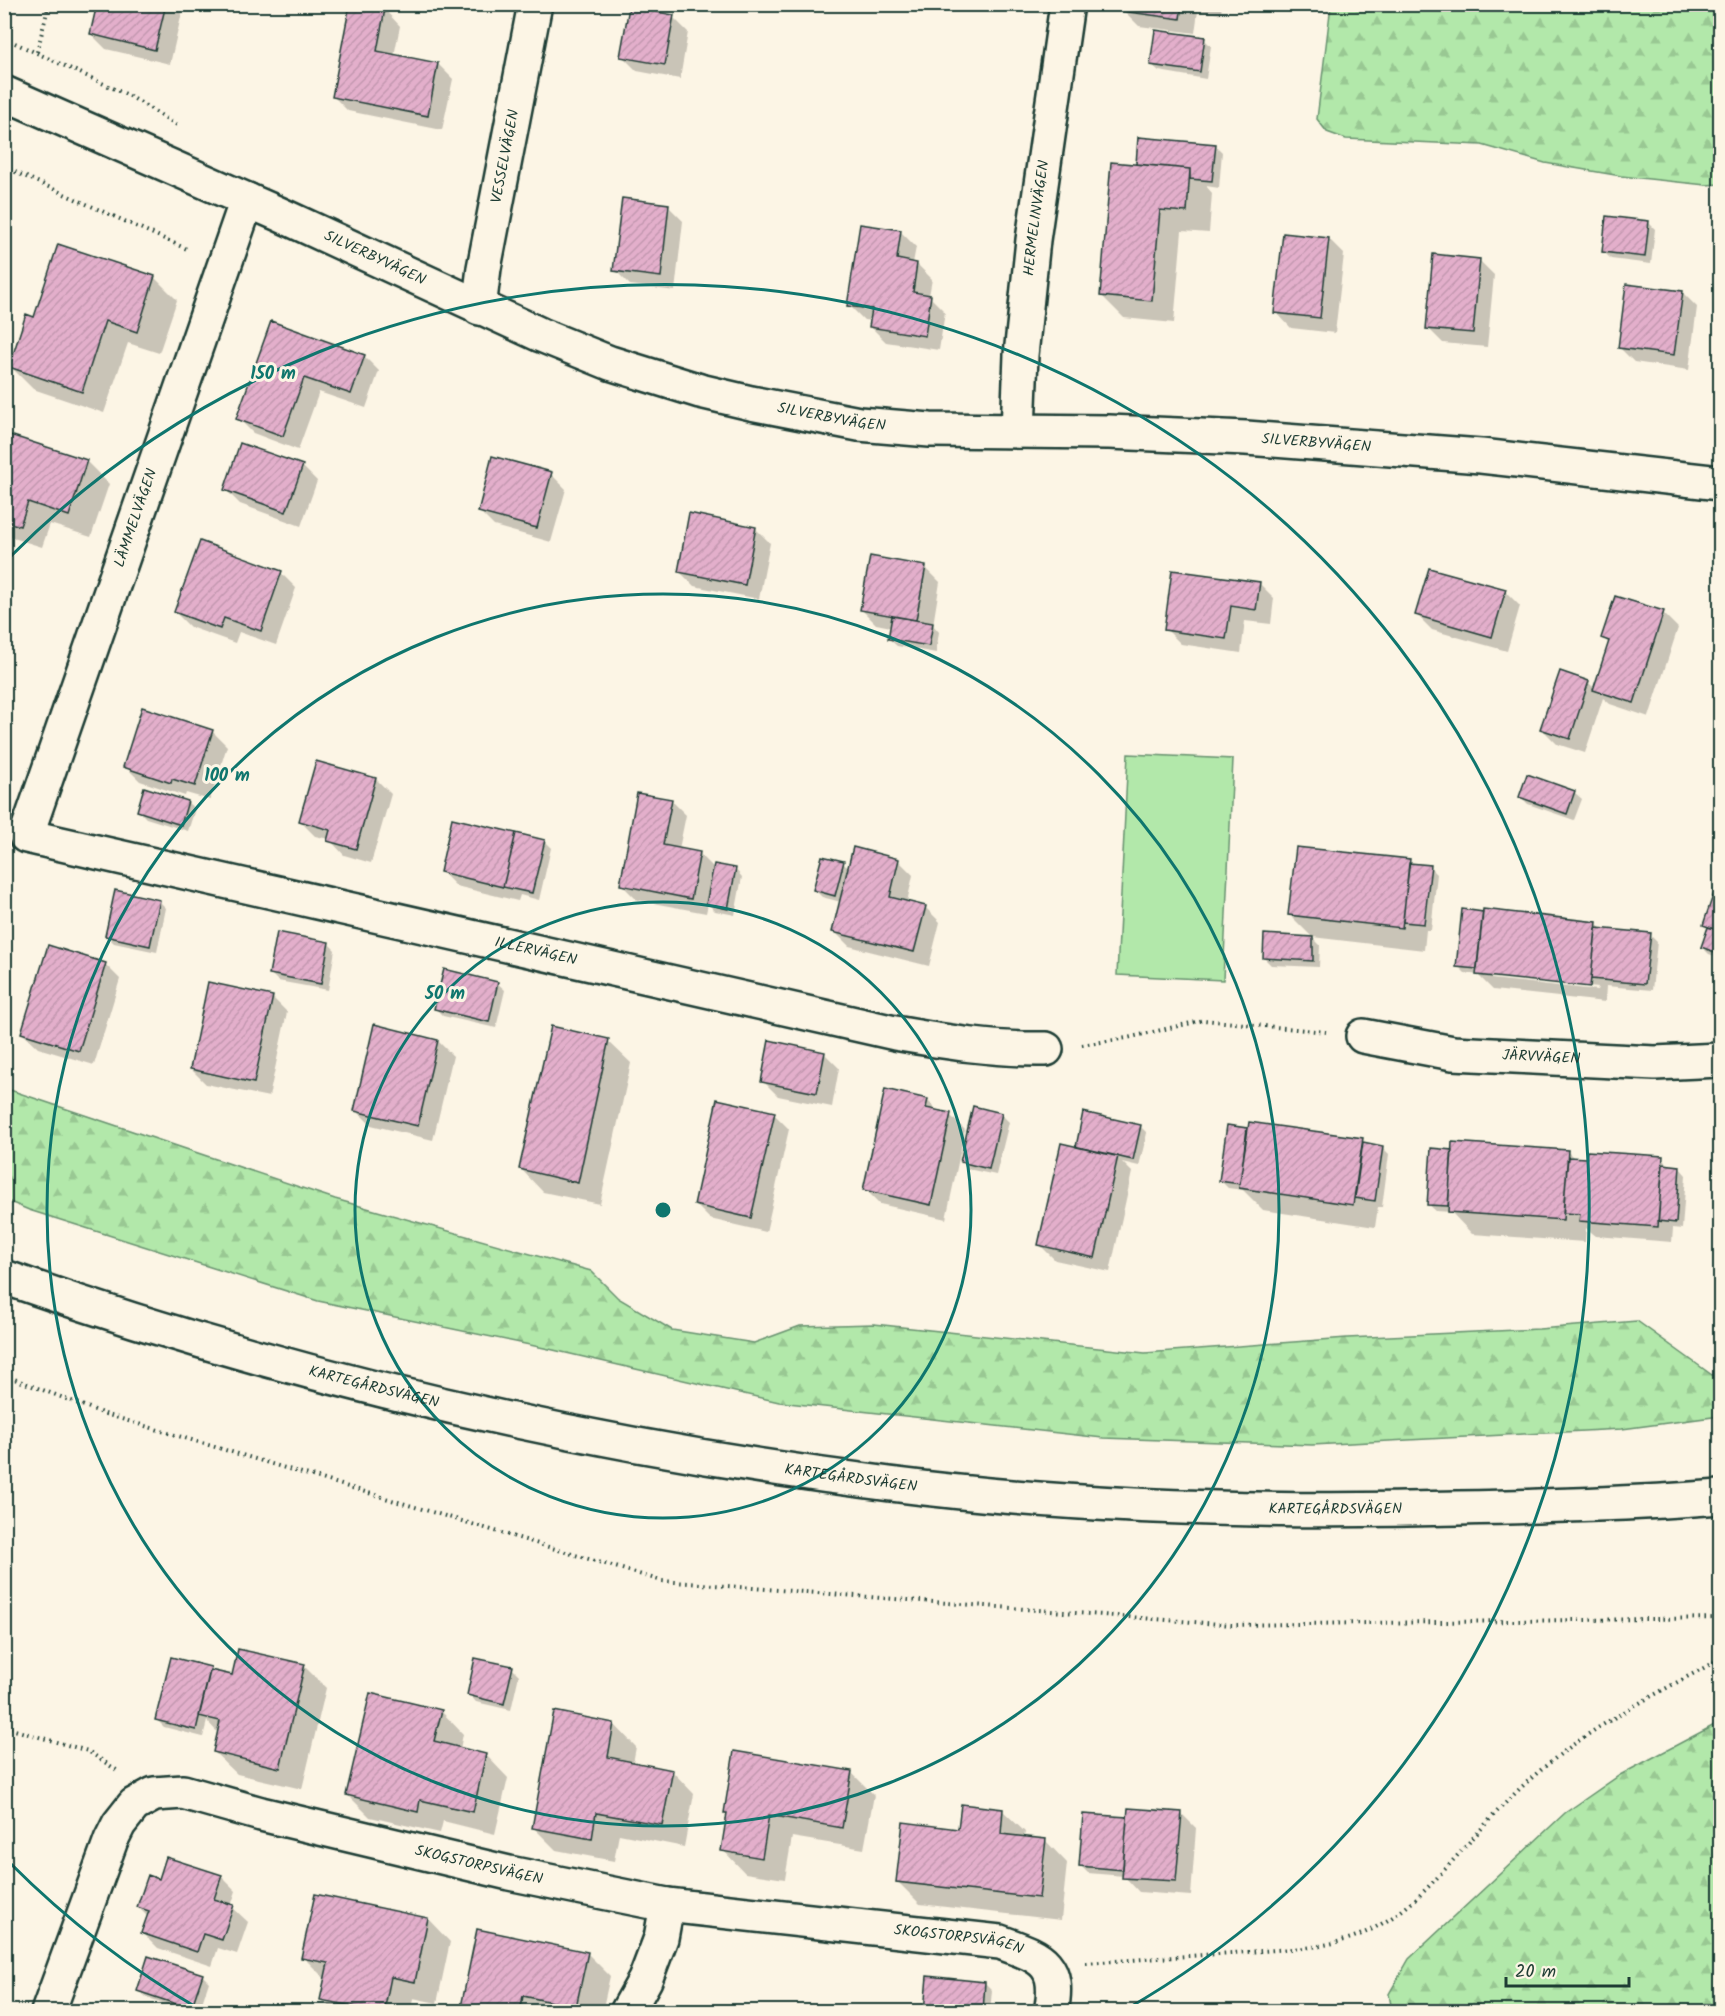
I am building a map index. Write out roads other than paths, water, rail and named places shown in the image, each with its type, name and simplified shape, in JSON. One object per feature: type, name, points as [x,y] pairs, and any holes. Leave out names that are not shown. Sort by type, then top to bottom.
[{"type":"street","name":"VESSELVÄGEN","points":[[479,308],[484,268],[535,4]]},
{"type":"street","name":"HERMELINVÄGEN","points":[[1018,431],[1021,355],[1033,240],[1066,4]]},
{"type":"street","name":"SILVERBYVÄGEN","points":[[4,93],[247,200],[479,308],[610,363],[700,391],[751,403],[859,424],[930,430],[1109,432],[1305,442],[1481,456],[1720,483]]},
{"type":"street","name":"LÄMMELVÄGEN","points":[[26,836],[247,200]]},
{"type":"street","name":"ILLERVÄGEN","points":[[26,836],[895,1033],[1001,1049],[1046,1049]]},
{"type":"street","name":"JÄRVVÄGEN","points":[[1363,1036],[1453,1053],[1655,1063],[1720,1060]]},
{"type":"street","name":"KARTEGÅRDSVÄGEN","points":[[4,1277],[212,1344],[368,1387],[553,1429],[736,1461],[891,1484],[1138,1505],[1293,1509],[1407,1510],[1533,1507],[1720,1497]]},
{"type":"street","name":"SKOGSTORPSVÄGEN","points":[[48,2012],[111,1840],[119,1824],[134,1805],[154,1794],[183,1792],[261,1814],[509,1873],[667,1905],[1000,1942],[1031,1953],[1049,1966],[1055,1987],[1051,2012]]},
{"type":"street","points":[[627,2012],[645,1980],[661,1938],[667,1905]]}]
